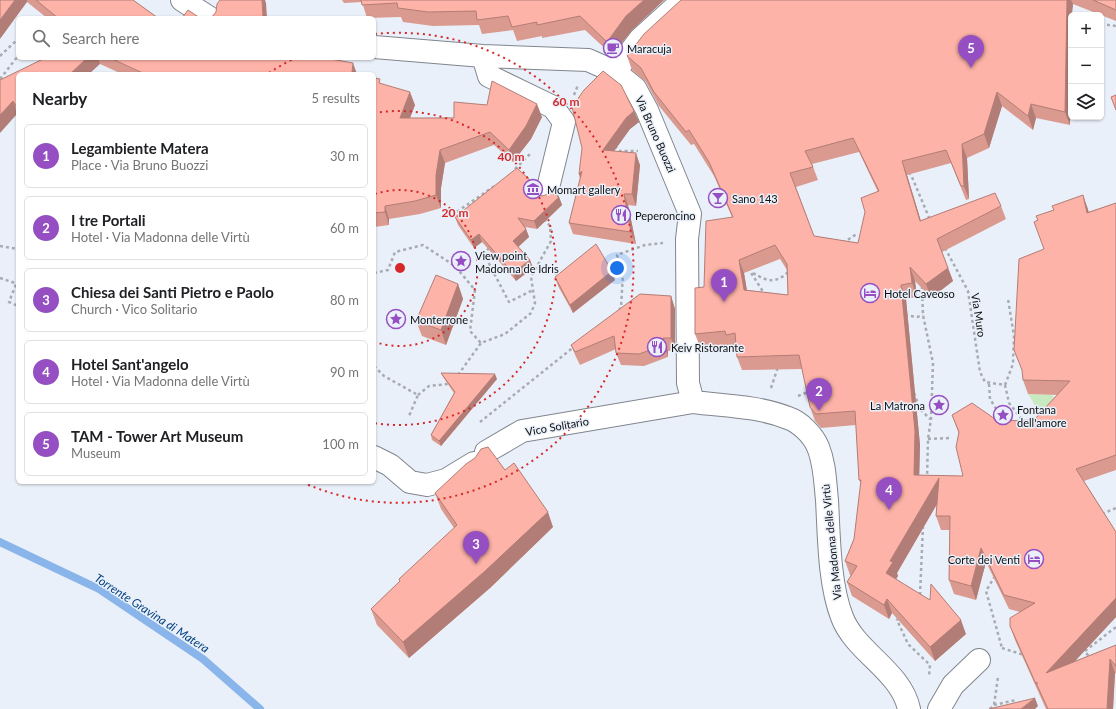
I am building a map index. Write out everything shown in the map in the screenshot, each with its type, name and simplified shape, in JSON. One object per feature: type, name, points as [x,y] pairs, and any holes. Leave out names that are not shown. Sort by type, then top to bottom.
[{"type":"street","points":[[182,0],[207,16]]},
{"type":"street","points":[[615,72],[640,39],[683,0]]},
{"type":"street","name":"Via Bruno Buozzi","points":[[376,47],[483,56],[588,60],[615,72],[635,88],[647,110],[690,214],[687,239],[688,383],[693,402]]},
{"type":"street","points":[[483,56],[489,76],[552,107],[564,122],[547,192]]},
{"type":"street","name":"Vico Solitario","points":[[376,458],[390,465],[410,482],[427,485],[446,480],[522,431],[693,402]]},
{"type":"street","name":"Via Madonna delle Virtù","points":[[693,402],[763,409],[790,418],[804,428],[818,446],[824,470],[836,597],[842,618],[854,636],[897,685],[909,709]]},
{"type":"street","points":[[939,709],[953,685],[979,660]]},
{"type":"path","points":[[1104,24],[1116,26]]},
{"type":"path","points":[[0,56],[7,48],[16,41]]},
{"type":"path","points":[[0,79],[16,59]]},
{"type":"path","points":[[564,122],[588,60]]},
{"type":"path","points":[[611,142],[619,151],[664,152]]},
{"type":"path","points":[[908,172],[912,176],[933,225]]},
{"type":"path","points":[[452,215],[502,180]]},
{"type":"path","points":[[458,375],[481,343],[505,334],[532,313],[535,303],[531,277],[551,241],[550,226]]},
{"type":"path","points":[[840,246],[858,233]]},
{"type":"path","points":[[494,243],[484,254],[509,302],[533,290]]},
{"type":"path","points":[[376,273],[388,270],[395,252],[423,245],[455,266],[474,290],[470,331],[481,343]]},
{"type":"path","points":[[615,313],[621,308],[622,273],[617,255],[644,245]]},
{"type":"path","name":"Via Muro","points":[[944,245],[968,291],[980,372],[985,382],[989,384],[990,399],[1006,425]]},
{"type":"path","points":[[0,246],[16,249]]},
{"type":"path","points":[[747,265],[762,290],[770,297]]},
{"type":"path","points":[[751,272],[763,280],[774,281],[781,279],[793,267]]},
{"type":"path","points":[[0,278],[16,283]]},
{"type":"path","points":[[922,279],[923,315],[933,363],[927,479],[934,479]]},
{"type":"path","points":[[16,285],[9,302],[16,305]]},
{"type":"path","points":[[1008,299],[1014,336],[1013,364],[1005,385],[1010,403],[1028,428]]},
{"type":"path","points":[[902,314],[917,317],[923,315]]},
{"type":"path","points":[[480,422],[579,343]]},
{"type":"path","points":[[777,362],[778,369]]},
{"type":"path","points":[[376,368],[384,376],[418,395]]},
{"type":"path","points":[[409,416],[418,395],[429,386],[448,384]]},
{"type":"path","points":[[989,384],[1005,385]]},
{"type":"path","points":[[912,386],[920,409],[931,419]]},
{"type":"path","points":[[807,392],[814,392]]},
{"type":"path","points":[[928,439],[951,438]]},
{"type":"path","points":[[1098,515],[1116,508]]},
{"type":"path","points":[[915,601],[920,596],[923,522]]},
{"type":"path","points":[[997,574],[986,591],[1002,648],[1001,655]]},
{"type":"path","points":[[902,615],[897,620],[908,644]]},
{"type":"path","points":[[1084,651],[1116,627]]},
{"type":"path","points":[[1002,648],[1029,656]]},
{"type":"path","points":[[1081,648],[1094,661]]},
{"type":"path","points":[[994,705],[999,669]]},
{"type":"path","points":[[990,709],[994,705],[1016,700]]},
{"type":"path","points":[[994,705],[1002,709]]},
{"type":"green space","points":[[1028,394],[1052,395],[1063,410],[1047,425]]},
{"type":"building","points":[[0,0],[15,0],[0,20]]},
{"type":"building","points":[[36,0],[133,0],[155,16],[56,16]]},
{"type":"building","points":[[220,0],[262,0],[263,16],[213,16],[216,12],[217,4]]},
{"type":"building","points":[[361,0],[644,0],[626,16],[607,42],[580,16],[537,25],[537,22],[512,27],[508,16],[477,20],[476,11],[428,12],[398,8],[397,3],[362,5]]},
{"type":"building","points":[[681,0],[1067,0],[1065,112],[1031,104],[1028,116],[997,92],[984,134],[962,144],[964,186],[961,186],[946,150],[902,161],[920,221],[995,193],[1001,206],[937,239],[948,268],[926,284],[910,267],[912,283],[901,285],[915,431],[914,475],[963,476],[956,447],[959,432],[952,415],[972,403],[998,421],[1034,420],[1070,381],[1023,380],[1022,370],[1014,350],[1019,259],[1044,249],[1034,222],[1038,220],[1036,216],[1054,210],[1052,206],[1083,195],[1087,213],[1116,203],[1116,455],[1076,469],[1116,532],[1116,598],[1046,673],[1116,645],[1116,666],[1110,659],[1107,709],[1048,709],[1037,682],[1036,684],[1010,626],[1010,618],[1035,603],[1004,595],[981,548],[971,586],[949,580],[950,516],[936,516],[939,478],[890,561],[893,562],[886,573],[930,600],[931,584],[961,620],[930,647],[887,599],[884,605],[847,582],[857,566],[845,561],[854,539],[861,480],[859,480],[855,411],[816,414],[810,407],[799,355],[737,357],[735,333],[726,335],[725,331],[695,334],[695,288],[704,287],[706,221],[733,217],[709,162],[689,130],[686,132],[654,92],[641,68],[627,56],[644,34]],"holes":[[[853,138],[879,191],[861,198],[865,212],[858,243],[814,236],[790,173],[813,167],[805,151]],[[775,245],[787,264],[788,295],[744,290],[739,260]]]},
{"type":"building","points":[[1093,0],[1116,0],[1116,10]]},
{"type":"building","points":[[188,10],[197,16],[184,16]]},
{"type":"building","points":[[41,60],[85,60],[72,72],[16,72]]},
{"type":"building","points":[[114,60],[336,60],[353,63],[352,72],[141,72]]},
{"type":"building","points":[[603,71],[621,85],[634,111],[626,118],[603,150],[636,153],[632,194],[624,194],[631,232],[569,223],[582,171],[579,174],[582,148],[572,107],[584,90]]},
{"type":"building","points":[[16,72],[16,106],[13,101],[0,115],[0,80]]},
{"type":"building","points":[[376,78],[380,79],[379,83],[410,92],[400,118],[454,118],[454,102],[487,105],[492,81],[537,104],[526,126],[509,150],[490,132],[440,150],[436,175],[436,195],[415,201],[385,206],[385,212],[376,213]]},
{"type":"building","points":[[1116,95],[1116,110],[1111,97]]},
{"type":"building","points":[[517,168],[532,182],[532,188],[536,193],[542,196],[552,193],[559,197],[534,221],[518,218],[526,229],[513,241],[530,260],[513,273],[479,234],[471,240],[455,217]]},
{"type":"building","points":[[596,244],[612,271],[570,305],[555,277]]},
{"type":"building","points":[[436,275],[458,284],[441,330],[416,321]]},
{"type":"building","points":[[640,294],[671,296],[671,338],[663,338],[664,345],[639,354],[616,353],[614,336],[575,352],[571,345]]},
{"type":"building","points":[[441,373],[495,374],[439,441],[431,435],[455,392]]},
{"type":"building","points":[[488,447],[505,470],[514,463],[548,512],[484,572],[403,642],[371,609],[400,581],[399,579],[457,525],[435,493],[466,464],[475,458],[481,449]]},
{"type":"building","points":[[1035,698],[1021,709],[989,709]]},
{"type":"waterway","name":"Torrente Gravina di Matera","points":[[0,542],[99,589],[203,659],[260,709]]},
{"type":"place","name":"Maracuja","points":[[613,48]]},
{"type":"place","name":"TAM - Tower Art Museum","points":[[971,68]]},
{"type":"place","name":"Momart gallery","points":[[533,189]]},
{"type":"place","name":"Sano 143","points":[[718,198]]},
{"type":"place","name":"Peperoncino","points":[[621,215]]},
{"type":"place","name":"View point Madonna de Idris","points":[[461,261]]},
{"type":"place","name":"Hotel Caveoso","points":[[870,293]]},
{"type":"place","name":"Legambiente Matera","points":[[724,302]]},
{"type":"place","name":"Monterrone","points":[[396,319]]},
{"type":"place","name":"Keiv Ristorante","points":[[657,347]]},
{"type":"place","name":"La Matrona","points":[[939,405]]},
{"type":"place","name":"I tre Portali","points":[[819,411]]},
{"type":"place","name":"Fontana dell'amore","points":[[1003,415]]},
{"type":"place","name":"Hotel Sant'angelo","points":[[889,510]]},
{"type":"place","name":"Corte dei Venti","points":[[1034,559]]},
{"type":"place","name":"Chiesa dei Santi Pietro e Paolo","points":[[476,564]]}]
